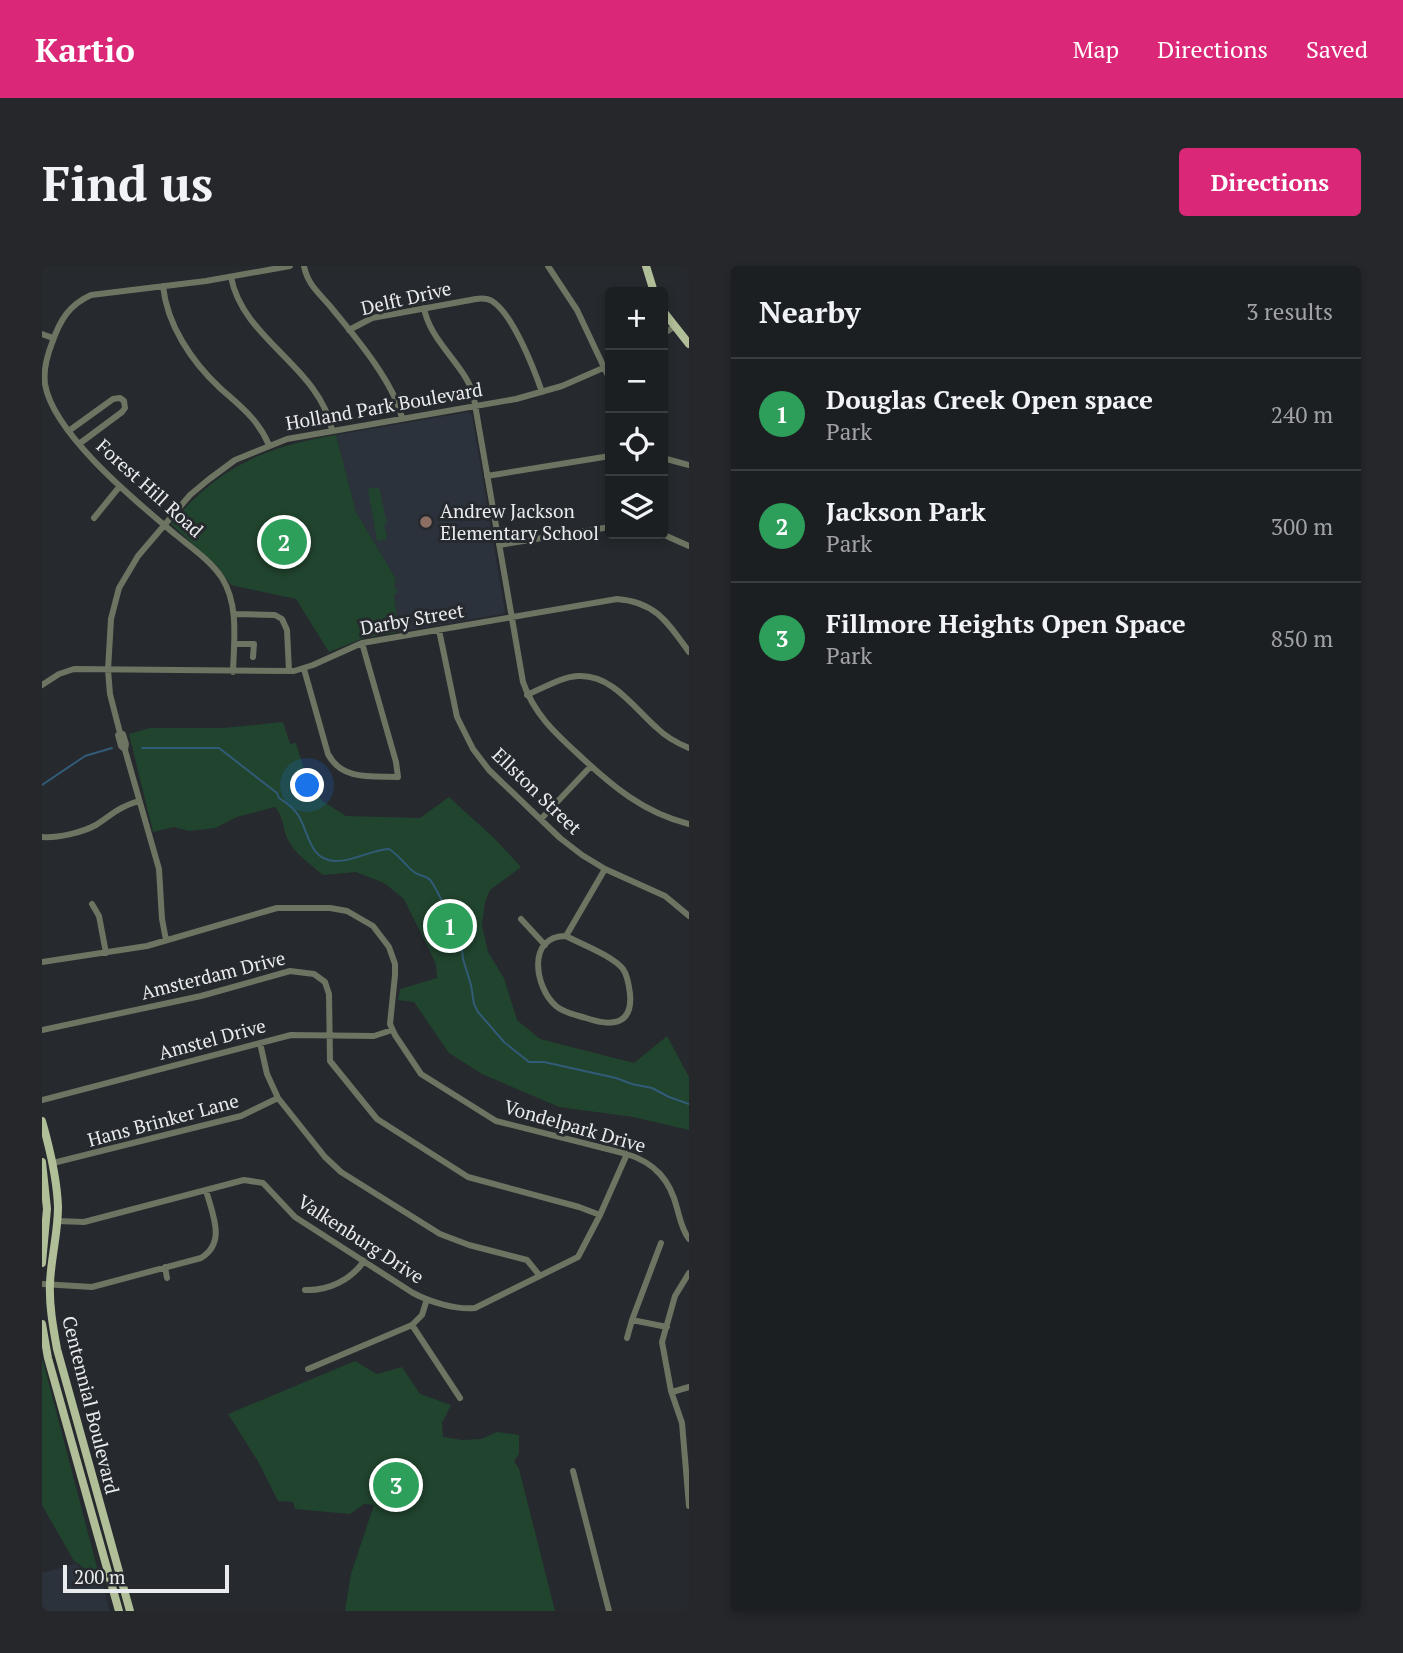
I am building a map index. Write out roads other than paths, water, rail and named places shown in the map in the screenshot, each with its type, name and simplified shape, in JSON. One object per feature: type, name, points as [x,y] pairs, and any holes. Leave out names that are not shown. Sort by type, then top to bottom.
[{"type":"main road","points":[[646,266],[652,287]]},
{"type":"main road","points":[[668,318],[689,344]]},
{"type":"main road","name":"Centennial Boulevard","points":[[42,1121],[57,1190],[57,1221],[46,1284],[51,1316],[57,1349],[130,1611]]},
{"type":"main road","points":[[42,1162],[46,1191],[42,1263]]},
{"type":"main road","name":"Centennial Boulevard","points":[[42,1324],[44,1347],[119,1611]]},
{"type":"street","name":"Forest Hill Road","points":[[233,672],[234,614],[230,594],[217,571],[120,486],[79,444],[51,400],[45,385],[45,367],[62,317],[82,299],[100,293],[231,277],[290,266]]},
{"type":"street","points":[[304,266],[312,288],[349,330],[394,393],[402,418]]},
{"type":"street","points":[[548,266],[578,310],[605,360]]},
{"type":"street","points":[[231,277],[233,289],[244,310],[297,367],[325,406],[332,430]]},
{"type":"street","points":[[163,286],[168,315],[190,351],[218,386],[255,418],[269,444]]},
{"type":"street","name":"Delft Drive","points":[[349,330],[372,318],[482,298],[493,302],[517,334],[542,392]]},
{"type":"street","points":[[424,308],[428,325],[470,385],[523,682],[533,707],[549,727],[591,766],[638,804],[655,813],[689,824]]},
{"type":"street","points":[[668,331],[674,327]]},
{"type":"street","points":[[42,334],[54,338]]},
{"type":"street","name":"Holland Park Boulevard","points":[[166,940],[159,869],[125,750],[118,735],[120,733],[110,694],[108,670],[111,619],[119,588],[138,555],[208,480],[236,460],[269,444],[542,392],[605,367]]},
{"type":"street","points":[[70,430],[113,399],[120,398],[124,401],[125,408],[122,412],[79,444]]},
{"type":"street","points":[[487,476],[605,457]]},
{"type":"street","points":[[668,459],[689,465]]},
{"type":"street","points":[[94,518],[120,486]]},
{"type":"street","points":[[499,545],[605,528]]},
{"type":"street","points":[[668,537],[689,546]]},
{"type":"street","name":"Darby Street","points":[[42,685],[69,670],[233,672],[304,669],[362,643],[607,601],[629,600],[649,607],[667,621],[689,652]]},
{"type":"street","points":[[234,614],[275,615],[282,619],[287,630],[289,671]]},
{"type":"street","name":"Ellston Street","points":[[439,630],[452,702],[465,734],[489,770],[560,838],[605,869],[665,896],[689,916]]},
{"type":"street","points":[[304,669],[328,754],[335,765],[349,774],[398,777],[362,643]]},
{"type":"street","points":[[234,644],[254,644],[253,657]]},
{"type":"street","points":[[185,681],[186,671]]},
{"type":"street","points":[[527,695],[566,678],[596,678],[614,688],[667,737],[689,748]]},
{"type":"street","points":[[541,819],[591,766]]},
{"type":"street","points":[[42,837],[56,837],[92,827],[119,807],[139,801]]},
{"type":"street","points":[[566,936],[605,869]]},
{"type":"street","points":[[92,904],[99,916],[106,953]]},
{"type":"street","points":[[42,962],[106,953],[166,940],[277,908],[330,908],[347,911],[373,926],[389,947],[395,964],[389,1017],[392,1030]]},
{"type":"street","points":[[521,919],[545,945]]},
{"type":"street","points":[[566,936],[622,968],[629,982],[628,1013],[618,1022],[604,1024],[561,1010],[554,1005],[537,968],[537,957],[545,945],[555,937],[566,936]]},
{"type":"street","name":"Amsterdam Drive","points":[[42,1030],[177,1001],[281,973],[307,971],[321,978],[328,988],[328,1056],[333,1066],[369,1112],[385,1126],[468,1177],[579,1206],[600,1215]]},
{"type":"street","name":"Amstel Drive","points":[[42,1100],[299,1034],[374,1035],[392,1030]]},
{"type":"street","name":"Vondelpark Drive","points":[[392,1030],[421,1074],[496,1121],[627,1154],[648,1163],[667,1181],[689,1239]]},
{"type":"street","points":[[260,1043],[267,1074],[278,1098],[325,1157],[348,1177],[440,1234],[469,1245],[527,1260],[540,1276]]},
{"type":"street","name":"Hans Brinker Lane","points":[[53,1163],[241,1116],[278,1098]]},
{"type":"street","name":"Valkenburg Drive","points":[[57,1221],[84,1222],[244,1180],[262,1183],[295,1217],[427,1299],[462,1308],[475,1308],[578,1257],[627,1154]]},
{"type":"street","points":[[46,1284],[92,1287],[201,1258],[216,1244],[217,1231],[206,1190]]},
{"type":"street","points":[[627,1338],[661,1243]]},
{"type":"street","points":[[305,1290],[318,1290],[347,1279],[357,1272],[364,1261]]},
{"type":"street","points":[[164,1267],[167,1279]]},
{"type":"street","points":[[689,1273],[676,1296],[662,1342],[672,1392],[682,1423],[689,1506]]},
{"type":"street","points":[[307,1370],[412,1325],[422,1315],[427,1299]]},
{"type":"street","points":[[632,1320],[667,1327]]},
{"type":"street","points":[[412,1325],[460,1398]]},
{"type":"street","points":[[672,1392],[689,1387]]},
{"type":"street","points":[[573,1471],[609,1611]]},
{"type":"waterway","points":[[42,785],[85,756],[112,748]]},
{"type":"waterway","points":[[142,748],[219,748],[277,793],[279,798],[294,810],[319,855],[326,859],[342,861],[389,849],[414,872],[429,879],[445,907],[462,949],[478,1012],[504,1042],[529,1062],[544,1062],[616,1078],[652,1088],[689,1104]]},
{"type":"place","name":"Andrew Jackson Elementary School","points":[[426,522]]},
{"type":"place","name":"Jackson Park","points":[[284,542]]},
{"type":"place","name":"Douglas Creek Open space","points":[[450,926]]},
{"type":"place","name":"Fillmore Heights Open Space","points":[[396,1485]]}]
